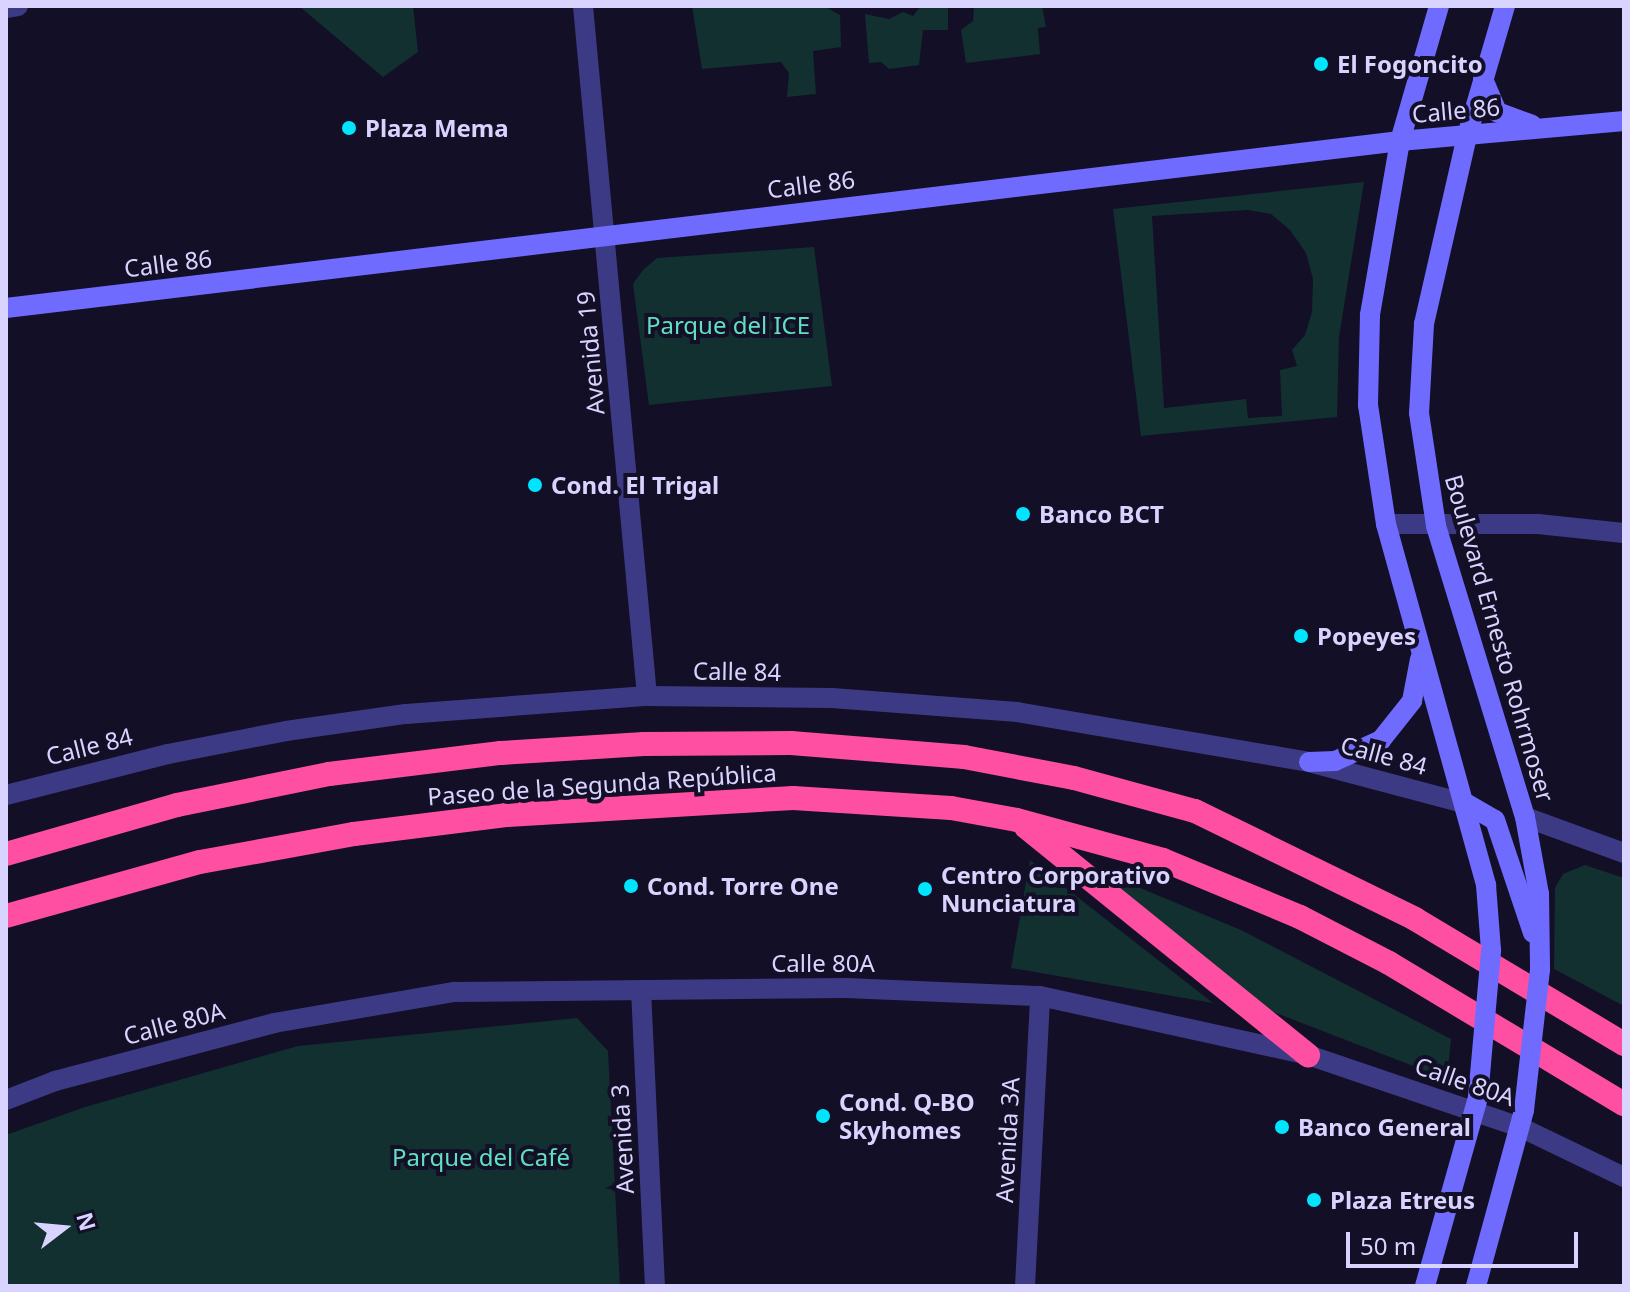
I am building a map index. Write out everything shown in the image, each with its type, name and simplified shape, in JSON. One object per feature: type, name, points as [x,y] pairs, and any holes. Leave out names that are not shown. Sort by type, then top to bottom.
[{"type":"highway","name":"Paseo de la Segunda República","points":[[6,854],[177,805],[314,777],[501,753],[644,744],[791,743],[964,757],[1074,778],[1195,811],[1415,919],[1624,1044]]},
{"type":"highway","name":"Paseo de la Segunda República","points":[[6,916],[200,862],[354,834],[506,815],[793,798],[951,808],[1017,820],[1163,860],[1300,917],[1389,963],[1624,1104]]},
{"type":"highway","points":[[1017,820],[1308,1055]]},
{"type":"main road","points":[[1425,1286],[1476,1104],[1491,950],[1486,885],[1467,804],[1386,524],[1368,405],[1370,315],[1400,141],[1439,6]]},
{"type":"main road","name":"Boulevard Ernesto Rohrmoser","points":[[1476,1286],[1523,1119],[1540,965],[1539,894],[1525,817],[1436,526],[1419,413],[1424,324],[1467,136],[1505,6]]},
{"type":"main road","points":[[1483,79],[1497,112],[1544,127]]},
{"type":"main road","name":"Calle 86","points":[[6,308],[1400,141],[1624,121]]},
{"type":"main road","points":[[1309,762],[1347,757],[1381,740],[1412,701],[1421,651]]},
{"type":"main road","points":[[1467,804],[1495,820],[1540,965]]},
{"type":"street","points":[[6,8],[18,6]]},
{"type":"street","name":"Avenida 19","points":[[583,6],[647,696]]},
{"type":"street","points":[[1386,524],[1538,524],[1624,533]]},
{"type":"street","name":"Calle 84","points":[[6,795],[168,754],[286,731],[406,714],[647,696],[832,698],[1017,712],[1309,762],[1467,804]]},
{"type":"street","points":[[1525,817],[1624,853]]},
{"type":"street","name":"Calle 80A","points":[[6,1100],[55,1081],[304,1018],[454,992],[846,988],[1040,996],[1308,1055],[1476,1104],[1523,1119],[1624,1177]]},
{"type":"street","name":"Avenida 3","points":[[641,990],[655,1286]]},
{"type":"street","name":"Avenida 3A","points":[[1025,1286],[1040,996]]},
{"type":"green space","points":[[299,6],[413,6],[418,52],[383,77]]},
{"type":"green space","points":[[692,6],[824,6],[840,15],[841,47],[813,51],[816,94],[787,97],[789,73],[781,62],[702,69]]},
{"type":"green space","points":[[921,6],[948,6],[948,30],[923,30],[919,65],[889,69],[881,62],[869,63],[865,14],[889,19],[903,12],[913,16]]},
{"type":"green space","points":[[974,6],[1042,6],[1046,27],[1038,28],[1040,54],[966,63],[961,30],[973,21]]},
{"type":"green space","points":[[1364,182],[1339,337],[1337,417],[1141,436],[1113,209]],"holes":[[[1248,210],[1271,214],[1290,230],[1306,253],[1313,279],[1312,312],[1305,335],[1292,350],[1297,366],[1280,370],[1282,416],[1248,418],[1246,399],[1164,408],[1152,216]]]},
{"type":"green space","name":"Parque del ICE","points":[[814,247],[832,386],[649,405],[633,284],[643,270],[657,258]]},
{"type":"green space","points":[[1030,860],[1213,1003],[1011,968]]},
{"type":"green space","points":[[1585,865],[1624,878],[1624,1006],[1554,969],[1555,888],[1563,874]]},
{"type":"green space","points":[[1097,870],[1241,930],[1451,1039],[1447,1079],[1268,1010]]},
{"type":"green space","name":"Parque del Café","points":[[577,1018],[608,1051],[620,1286],[6,1286],[6,1135],[85,1107],[298,1046]]},
{"type":"place","name":"El Fogoncito","points":[[1321,64]]},
{"type":"place","name":"Plaza Mema","points":[[349,128]]},
{"type":"place","name":"Cond. El Trigal","points":[[535,485]]},
{"type":"place","name":"Banco BCT","points":[[1023,514]]},
{"type":"place","name":"Popeyes","points":[[1301,636]]},
{"type":"place","name":"Cond. Torre One","points":[[631,886]]},
{"type":"place","name":"Centro Corporativo Nunciatura","points":[[925,889]]},
{"type":"place","name":"Cond. Q-BO Skyhomes","points":[[823,1116]]},
{"type":"place","name":"Banco General","points":[[1282,1127]]},
{"type":"place","name":"Plaza Etreus","points":[[1314,1200]]}]
